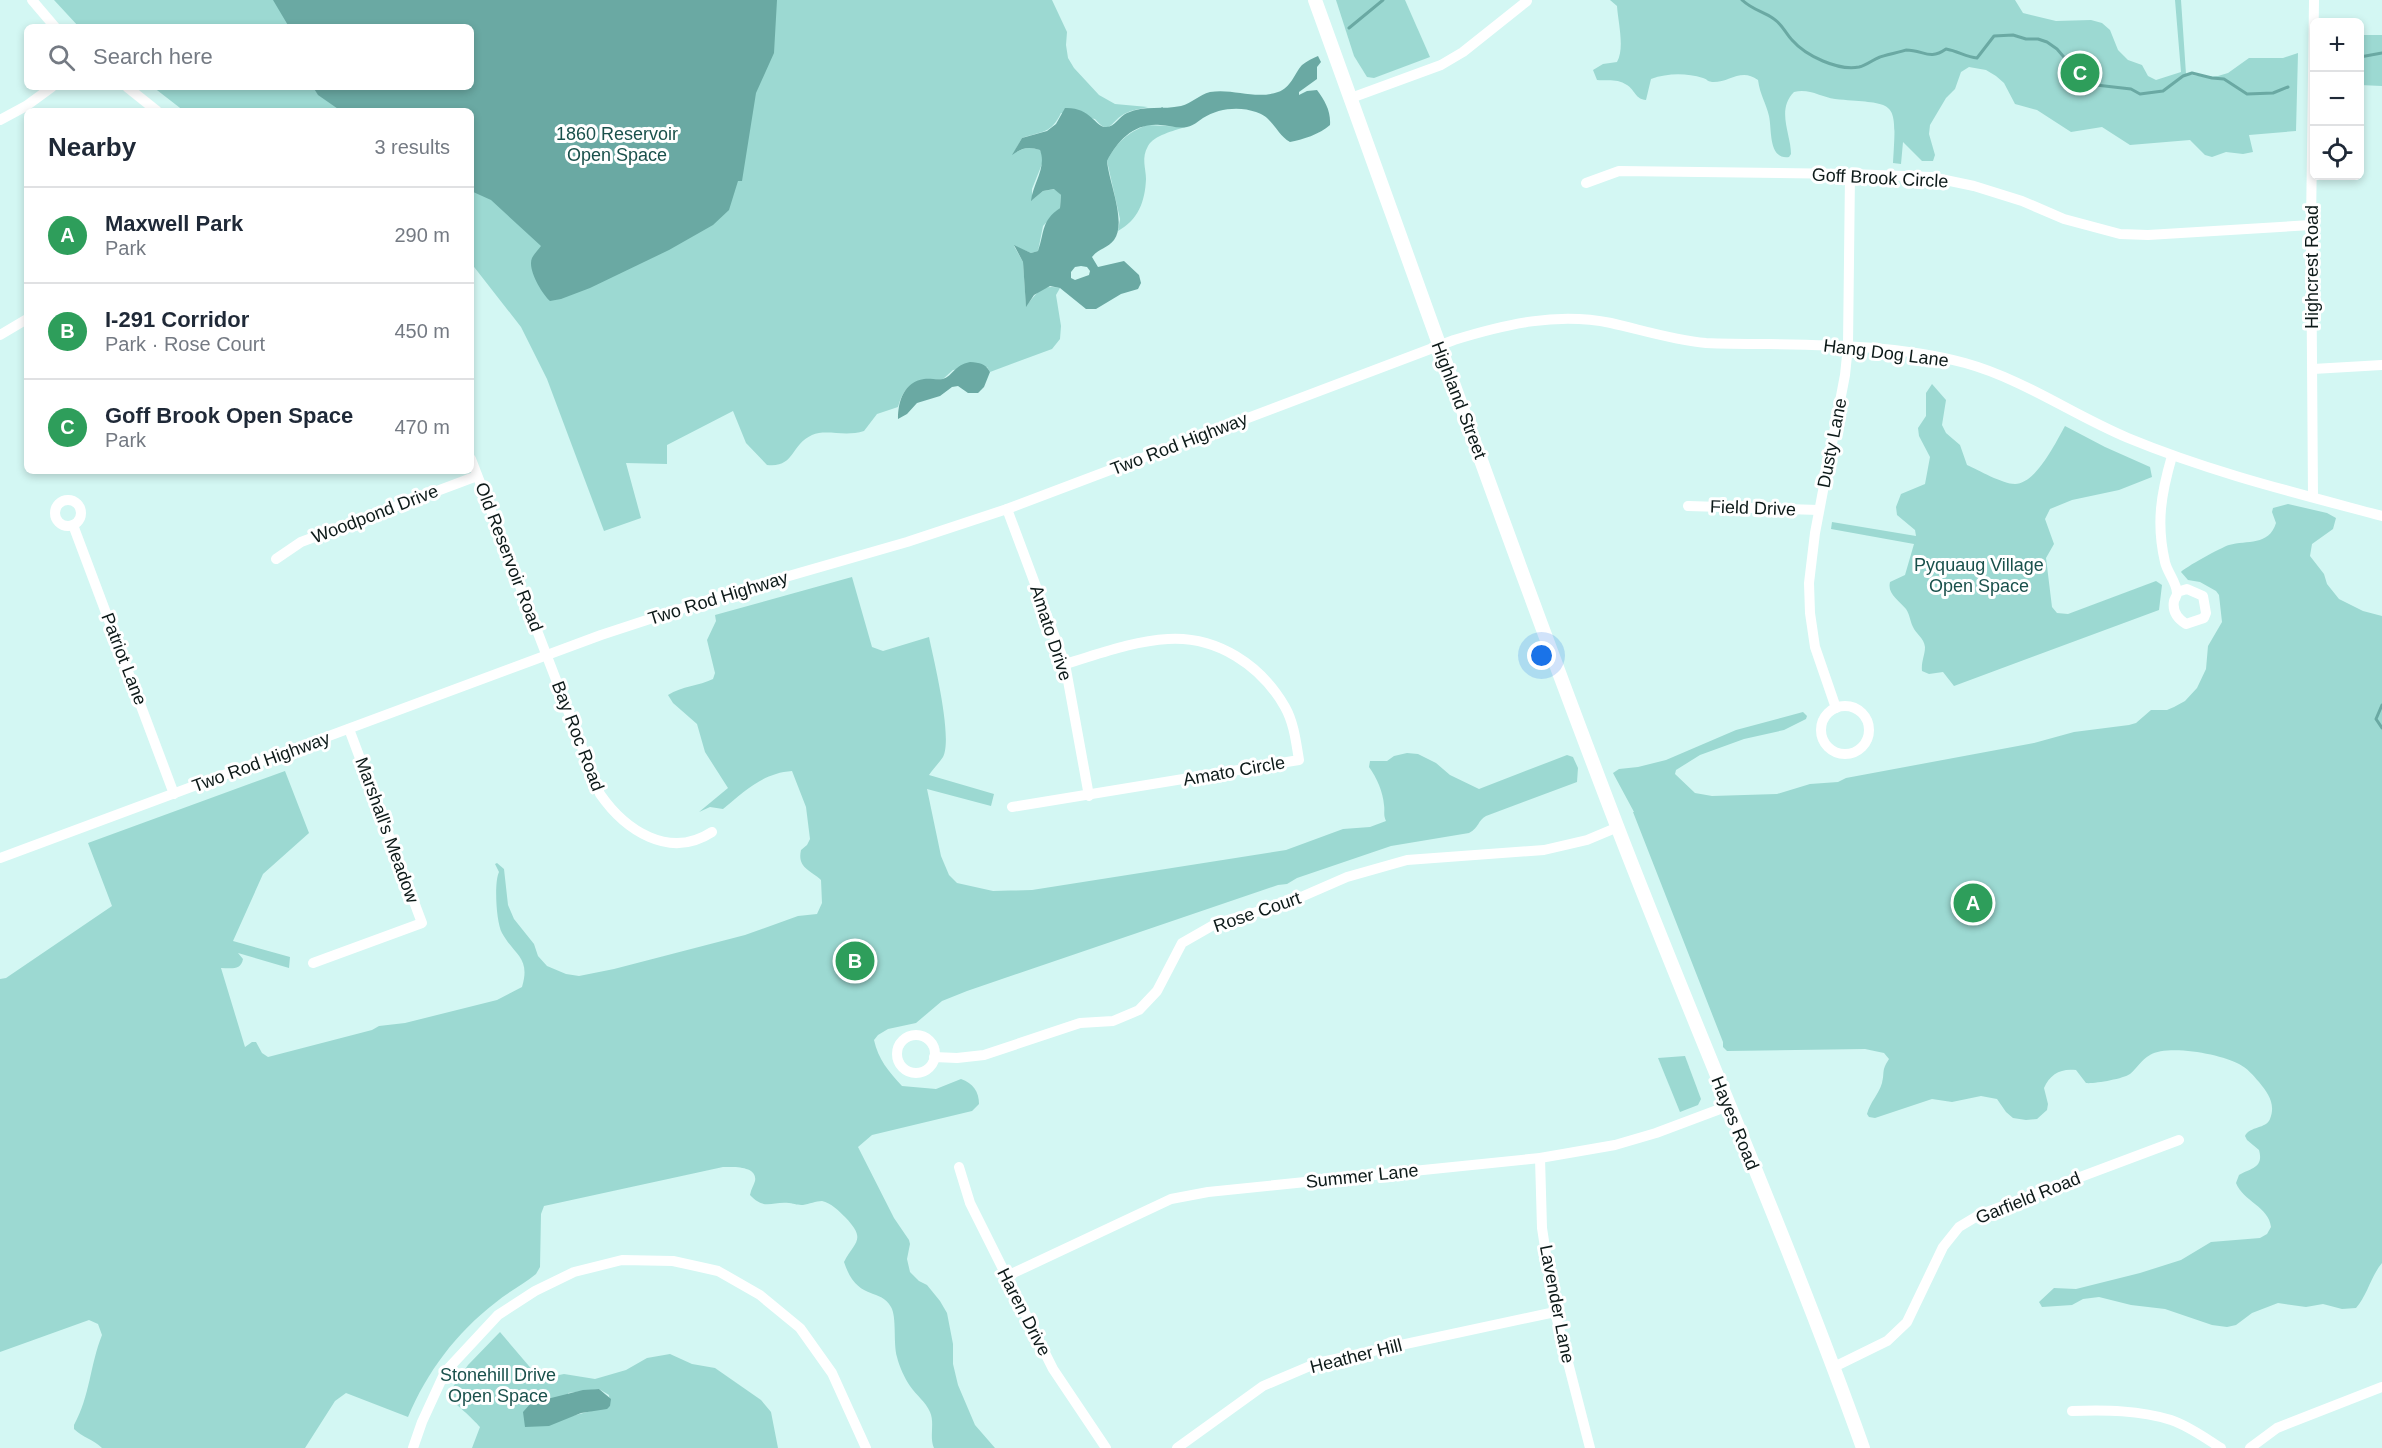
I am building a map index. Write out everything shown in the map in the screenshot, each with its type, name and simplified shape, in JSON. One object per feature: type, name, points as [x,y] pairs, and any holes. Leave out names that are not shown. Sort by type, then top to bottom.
[{"type":"main road","name":"Highland Street","points":[[1316,0],[1439,346],[1607,798]]},
{"type":"main road","name":"Hayes Road","points":[[1607,798],[1728,1106],[1818,1323],[1863,1448]]},
{"type":"street","points":[[32,0],[52,24]]},
{"type":"street","name":"Highcrest Road","points":[[2313,497],[2311,225],[2314,0]]},
{"type":"street","points":[[1350,98],[1441,65],[1463,52],[1527,1]]},
{"type":"street","points":[[0,120],[48,90]]},
{"type":"street","points":[[131,90],[153,108]]},
{"type":"street","name":"Goff Brook Circle","points":[[1586,183],[1619,171],[1931,177],[1974,186],[2022,201],[2064,219],[2120,234],[2311,225]]},
{"type":"street","name":"Dusty Lane","points":[[1836,708],[1815,647],[1810,613],[1810,560],[1845,375],[1848,346],[1850,174]]},
{"type":"street","name":"Hang Dog Lane","points":[[1439,346],[1496,327],[1537,320],[1572,319],[1609,323],[1657,335],[1705,343],[1848,346],[1907,352],[1966,363],[2018,384],[2118,434],[2172,456],[2242,479],[2382,516]]},
{"type":"street","points":[[0,335],[24,321]]},
{"type":"street","name":"Two Rod Highway","points":[[1,853],[174,794],[547,655],[713,598],[907,542],[1007,509],[1439,346]]},
{"type":"street","points":[[2313,369],[2382,365]]},
{"type":"street","points":[[2172,456],[2161,495],[2161,541],[2166,566],[2177,592]]},
{"type":"street","name":"Old Reservoir Road","points":[[474,468],[547,655]]},
{"type":"street","name":"Woodpond Drive","points":[[276,559],[301,542],[477,476]]},
{"type":"street","name":"Field Drive","points":[[1688,506],[1819,510]]},
{"type":"street","name":"Amato Drive","points":[[1007,509],[1065,664],[1089,796]]},
{"type":"street","name":"Patriot Lane","points":[[73,525],[174,794]]},
{"type":"street","name":"Amato Circle","points":[[1012,807],[1299,760],[1295,736],[1285,707],[1260,675],[1237,654],[1203,642],[1169,639],[1134,643],[1065,664]]},
{"type":"street","name":"Bay Roc Road","points":[[547,655],[594,782],[608,805],[628,825],[654,839],[668,843],[692,843],[712,832]]},
{"type":"street","points":[[1845,706],[1855,708],[1863,713],[1868,721],[1870,730],[1868,740],[1855,753],[1836,753],[1828,748],[1823,740],[1822,721],[1836,708],[1845,706]]},
{"type":"street","name":"Marshall's Meadow","points":[[313,963],[422,923],[349,729]]},
{"type":"street","name":"Rose Court","points":[[934,1057],[957,1058],[984,1055],[1080,1023],[1113,1021],[1139,1010],[1157,991],[1182,943],[1217,923],[1285,904],[1347,876],[1407,860],[1544,850],[1587,840],[1618,827]]},
{"type":"street","name":"Summer Lane","points":[[1005,1277],[1171,1199],[1208,1192],[1540,1158],[1615,1145],[1656,1133],[1728,1106]]},
{"type":"street","name":"Garfield Road","points":[[1834,1367],[1887,1341],[1907,1322],[1943,1247],[1959,1227],[1979,1215],[2179,1140]]},
{"type":"street","name":"Lavender Lane","points":[[1540,1158],[1542,1228],[1555,1312],[1590,1448]]},
{"type":"street","name":"Haren Drive","points":[[959,1167],[970,1203],[1053,1369],[1106,1448]]},
{"type":"street","points":[[413,1448],[445,1372],[498,1315],[535,1291],[574,1272],[622,1260],[673,1261],[718,1271],[760,1295],[800,1328],[832,1373],[866,1448]]},
{"type":"street","name":"Heather Hill","points":[[1177,1448],[1263,1386],[1317,1363],[1555,1312]]},
{"type":"street","points":[[2250,1448],[2277,1428],[2382,1387]]},
{"type":"street","points":[[2072,1411],[2141,1413],[2172,1421],[2221,1448]]},
{"type":"green space","name":"1860 Reservoir Open Space","points":[[54,0],[1052,0],[1067,32],[1068,58],[1074,68],[1099,95],[1115,104],[1148,107],[1127,113],[1107,127],[1095,119],[1061,113],[1050,128],[1022,138],[1013,154],[1023,149],[1033,148],[1040,150],[1044,159],[1032,189],[1032,200],[1043,191],[1055,189],[1061,195],[1060,208],[1043,226],[1038,251],[1031,253],[1014,246],[1023,262],[1026,306],[1044,289],[1060,288],[1056,295],[1061,326],[1060,339],[1052,349],[990,372],[987,367],[953,370],[943,379],[914,383],[905,391],[898,407],[877,414],[864,431],[817,433],[805,439],[783,463],[776,465],[767,465],[746,443],[733,411],[667,445],[667,464],[626,463],[641,518],[604,531],[547,379],[521,327],[474,267],[474,108],[180,108],[157,90],[474,90],[474,24],[76,24]]},
{"type":"green space","points":[[1336,0],[1405,0],[1430,57],[1374,78],[1367,77],[1354,56]]},
{"type":"green space","points":[[1610,0],[2015,0],[2023,13],[2056,21],[2091,20],[2102,23],[2110,30],[2118,50],[2128,60],[2142,65],[2148,76],[2156,80],[2181,72],[2175,0],[2181,0],[2186,74],[2218,76],[2228,73],[2249,58],[2283,58],[2298,53],[2296,131],[2249,135],[2253,152],[2243,154],[2226,152],[2212,157],[2205,155],[2190,140],[2130,145],[2102,127],[2071,132],[2037,110],[2015,104],[2004,83],[1996,76],[1986,70],[1969,67],[1961,72],[1955,89],[1946,98],[1930,125],[1929,134],[1935,155],[1933,161],[1922,161],[1903,142],[1901,164],[1893,163],[1893,115],[1882,104],[1835,99],[1805,91],[1794,92],[1786,106],[1785,114],[1791,154],[1789,157],[1782,157],[1774,149],[1768,111],[1758,80],[1752,76],[1740,75],[1718,82],[1690,75],[1657,77],[1651,79],[1646,100],[1637,96],[1630,87],[1623,83],[1597,80],[1593,70],[1603,64],[1617,62],[1621,50],[1617,6]]},
{"type":"green space","points":[[2364,35],[2382,35],[2382,86],[2364,85]]},
{"type":"green space","points":[[1147,125],[1185,127],[1159,136],[1148,146],[1144,159],[1146,179],[1142,203],[1131,221],[1118,231],[1120,219],[1107,161],[1123,139]]},
{"type":"green space","name":"Pyquaug Village Open Space","points":[[1932,384],[1946,400],[1942,425],[1946,433],[1960,445],[1967,465],[1997,479],[2015,484],[2030,477],[2038,470],[2065,426],[2150,467],[2152,477],[2119,490],[2072,500],[2050,509],[2045,519],[2054,544],[2046,558],[2052,607],[2057,613],[2068,614],[2156,581],[2162,585],[2159,610],[1954,686],[1943,672],[1929,674],[1922,671],[1924,644],[1913,627],[1906,609],[1890,590],[1890,582],[1905,575],[1914,544],[1831,529],[1832,522],[1916,536],[1915,530],[1897,515],[1896,507],[1901,494],[1925,484],[1930,457],[1919,436],[1918,428],[1926,416],[1926,393]]},
{"type":"green space","points":[[2288,504],[2327,513],[2336,518],[2333,529],[2312,544],[2310,556],[2339,599],[2363,611],[2382,616],[2382,1263],[2356,1308],[2342,1309],[2323,1304],[2306,1307],[2278,1303],[2252,1313],[2236,1325],[2227,1327],[2212,1325],[2165,1309],[2131,1305],[2099,1297],[2083,1299],[2072,1305],[2042,1307],[2039,1302],[2054,1288],[2076,1289],[2140,1273],[2181,1260],[2211,1242],[2260,1238],[2267,1234],[2271,1227],[2266,1214],[2244,1195],[2236,1183],[2239,1175],[2255,1167],[2260,1161],[2259,1150],[2245,1136],[2268,1122],[2272,1114],[2270,1099],[2259,1082],[2245,1068],[2231,1060],[2208,1054],[2169,1050],[2150,1055],[2130,1074],[2108,1081],[2086,1083],[2076,1070],[2057,1073],[2049,1079],[2044,1088],[2048,1104],[2047,1110],[2037,1119],[2013,1118],[1997,1099],[1981,1096],[1952,1102],[1932,1099],[1875,1118],[1867,1114],[1881,1087],[1884,1069],[1889,1059],[1884,1053],[1865,1049],[1727,1051],[1723,1047],[1634,812],[1613,773],[1619,769],[1666,760],[1736,730],[1803,712],[1807,716],[1806,719],[1784,730],[1744,739],[1700,755],[1676,770],[1675,774],[1695,793],[1712,796],[1777,794],[1810,784],[1838,782],[1846,778],[2034,743],[2074,732],[2136,723],[2151,710],[2167,710],[2185,701],[2197,688],[2206,669],[2208,646],[2222,622],[2219,595],[2216,591],[2200,582],[2188,580],[2181,572],[2229,545],[2263,539],[2273,530],[2276,523],[2273,508]]},
{"type":"green space","points":[[852,577],[872,647],[883,651],[929,637],[942,699],[946,734],[943,757],[929,775],[994,794],[991,806],[927,789],[941,856],[949,875],[957,883],[993,891],[1032,890],[1286,850],[1343,829],[1370,827],[1386,821],[1382,795],[1369,767],[1370,761],[1387,761],[1394,756],[1407,753],[1418,754],[1436,763],[1450,775],[1479,789],[1567,755],[1573,757],[1578,768],[1577,782],[1486,816],[1469,833],[1391,846],[1297,878],[1287,884],[1278,885],[967,991],[942,1001],[916,1023],[888,1029],[878,1035],[874,1040],[878,1053],[888,1070],[902,1086],[936,1089],[961,1079],[974,1088],[978,1096],[979,1104],[972,1111],[872,1135],[858,1147],[894,1218],[909,1240],[907,1259],[910,1272],[927,1285],[947,1313],[958,1385],[975,1425],[995,1448],[934,1448],[930,1412],[908,1383],[898,1361],[893,1311],[886,1301],[862,1289],[849,1275],[844,1262],[855,1245],[857,1236],[856,1231],[845,1217],[832,1205],[822,1201],[803,1205],[760,1203],[750,1195],[755,1181],[752,1172],[732,1167],[723,1167],[544,1206],[541,1214],[540,1267],[536,1274],[495,1303],[455,1340],[424,1384],[408,1417],[346,1393],[335,1401],[305,1448],[102,1448],[74,1429],[87,1392],[102,1335],[98,1324],[89,1320],[0,1352],[0,979],[6,978],[112,906],[88,843],[285,771],[309,833],[263,874],[233,941],[290,957],[289,968],[238,953],[243,959],[240,965],[235,968],[221,968],[245,1047],[256,1042],[262,1053],[268,1057],[372,1030],[379,1026],[405,1023],[497,1000],[522,987],[523,963],[502,933],[498,920],[496,893],[499,872],[495,864],[497,863],[504,869],[508,905],[514,919],[534,944],[538,956],[547,966],[566,974],[579,976],[614,969],[745,935],[798,916],[817,914],[822,903],[821,880],[805,868],[801,861],[801,850],[810,839],[806,807],[792,771],[763,779],[723,809],[710,807],[699,812],[728,788],[705,752],[697,724],[673,703],[668,695],[713,679],[715,673],[707,640],[716,621],[715,615]]},
{"type":"green space","points":[[1685,1056],[1701,1099],[1698,1105],[1680,1112],[1658,1058]]},
{"type":"green space","name":"Stonehill Drive Open Space","points":[[500,1332],[540,1379],[564,1374],[595,1379],[626,1370],[647,1358],[670,1354],[692,1364],[715,1368],[761,1400],[771,1412],[778,1448],[472,1448],[480,1427],[446,1397],[468,1365]],"holes":[[[599,1389],[609,1395],[610,1406],[572,1416],[568,1393]]]},
{"type":"shaded area","points":[[273,0],[777,0],[774,53],[756,93],[742,181],[738,181],[729,210],[713,225],[669,250],[590,288],[550,301],[533,275],[531,263],[541,246],[491,200],[474,192],[474,108],[337,108],[318,95],[315,90],[474,90],[474,24],[287,24]]},
{"type":"shaded area","points":[[1318,56],[1321,62],[1317,67],[1317,79],[1299,92],[1299,95],[1317,90],[1327,106],[1330,125],[1311,136],[1290,142],[1262,114],[1236,109],[1215,112],[1187,127],[1151,125],[1128,134],[1116,146],[1107,161],[1118,213],[1118,232],[1112,243],[1092,257],[1098,267],[1124,261],[1139,275],[1141,283],[1138,289],[1121,294],[1096,309],[1086,309],[1060,288],[1050,286],[1034,295],[1026,307],[1023,262],[1014,245],[1031,253],[1038,251],[1044,227],[1050,217],[1060,208],[1061,195],[1054,189],[1043,191],[1031,201],[1041,169],[1042,157],[1040,150],[1032,148],[1022,149],[1012,155],[1022,138],[1047,131],[1056,124],[1065,108],[1080,110],[1101,126],[1108,127],[1124,115],[1134,111],[1181,106],[1210,92],[1227,91],[1261,95],[1278,92],[1289,84],[1302,65]],"holes":[[[1075,267],[1087,267],[1090,271],[1089,275],[1075,280],[1071,278],[1071,272]]]},
{"type":"shaded area","points":[[970,362],[982,364],[990,372],[984,387],[978,393],[968,393],[958,386],[952,387],[940,396],[917,403],[907,414],[898,419],[903,393],[912,384],[924,379],[943,379],[960,366]]},
{"type":"shaded area","points":[[599,1389],[611,1399],[607,1409],[581,1413],[549,1426],[525,1427],[523,1412],[531,1403],[583,1390]]},
{"type":"waterway","points":[[1349,28],[1383,0]]},
{"type":"waterway","points":[[1742,0],[1777,21],[1805,52],[1842,67],[1859,67],[1880,57],[1906,50],[1931,55],[1946,49],[1977,58],[1994,36],[2013,35],[2047,42],[2057,49],[2081,77],[2096,85],[2131,89],[2140,94],[2163,91],[2183,76],[2192,73],[2224,79],[2247,94],[2273,93],[2288,87]]},
{"type":"waterway","points":[[2364,56],[2382,53]]},
{"type":"waterway","points":[[2382,705],[2376,719],[2382,728]]},
{"type":"place","name":"Goff Brook Open Space","points":[[2080,73]]},
{"type":"place","name":"Maxwell Park","points":[[1973,903]]},
{"type":"place","name":"I-291 Corridor","points":[[855,961]]}]
